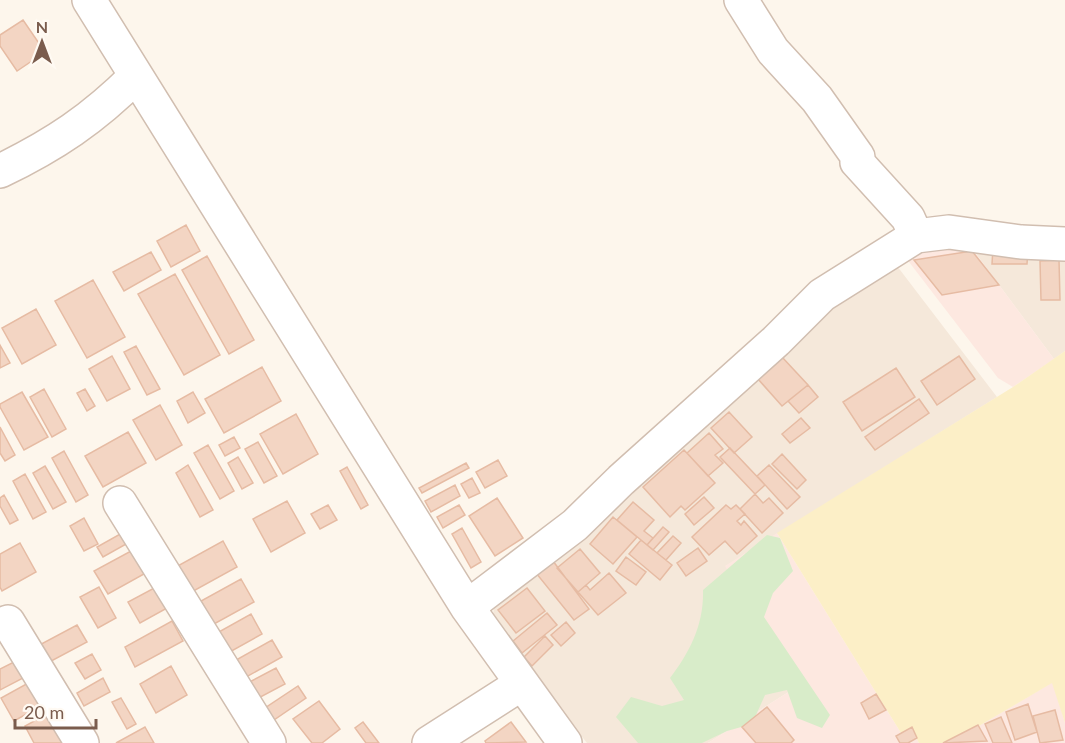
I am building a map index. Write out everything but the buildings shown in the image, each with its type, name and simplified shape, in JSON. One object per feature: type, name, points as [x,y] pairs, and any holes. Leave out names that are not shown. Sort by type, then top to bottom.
[{"type":"street","points":[[89,0],[467,607],[565,743]]},
{"type":"street","points":[[741,0],[773,51],[817,99],[858,157],[856,162],[908,218],[916,236]]},
{"type":"street","points":[[0,171],[63,139],[96,114],[136,76]]},
{"type":"street","points":[[467,607],[575,525],[621,480],[776,341],[822,295],[916,236],[949,232],[1021,242],[1065,244]]},
{"type":"street","points":[[120,503],[269,743]]},
{"type":"street","points":[[8,622],[82,743]]},
{"type":"street","points":[[429,743],[521,684]]},
{"type":"shaded area","points":[[968,243],[1065,251],[1065,351],[1054,359]]},
{"type":"shaded area","points":[[968,243],[1054,359],[1013,387],[998,378],[906,258],[929,244]]},
{"type":"shaded area","points":[[894,262],[997,397],[726,566],[798,686],[708,743],[587,743],[507,643],[493,615],[495,599],[783,345]]},
{"type":"shaded area","points":[[777,533],[906,741],[915,736],[919,743],[708,743],[798,686],[725,566]]},
{"type":"shaded area","points":[[1053,682],[1065,723],[1065,743],[950,743]]},
{"type":"green space","points":[[767,535],[780,538],[793,571],[773,593],[764,617],[830,715],[822,728],[797,718],[787,690],[765,695],[752,724],[727,731],[702,743],[638,743],[616,717],[631,697],[662,706],[684,700],[670,678],[684,658],[694,637],[701,614],[703,590]]},
{"type":"sand","points":[[1065,351],[1065,723],[1052,683],[950,743],[919,743],[915,736],[906,741],[777,533],[1013,387]]}]
